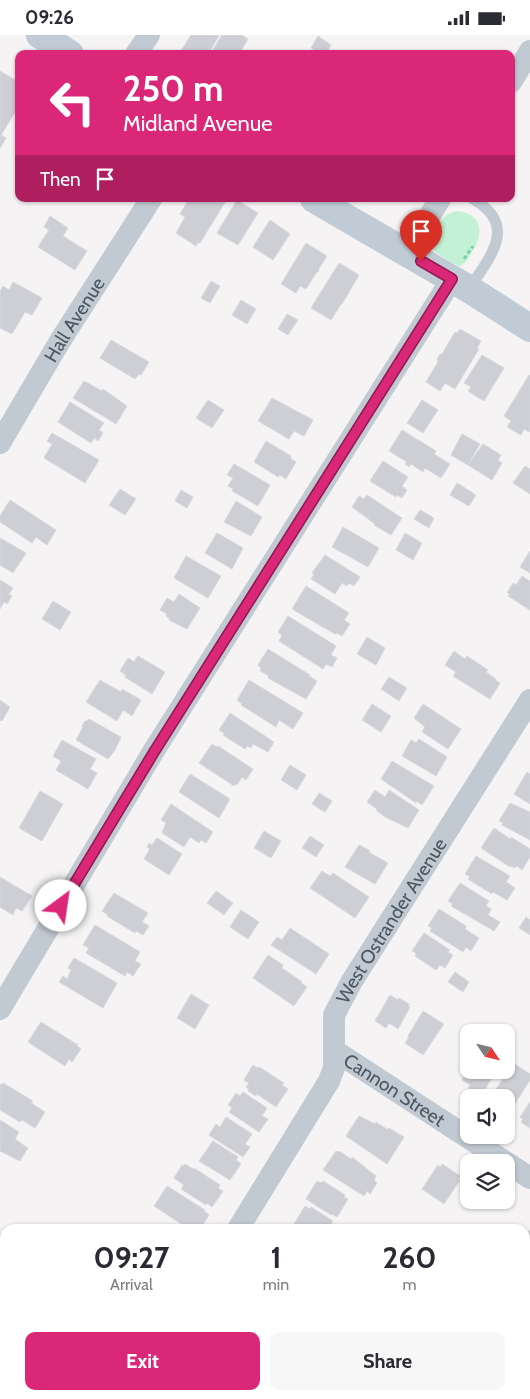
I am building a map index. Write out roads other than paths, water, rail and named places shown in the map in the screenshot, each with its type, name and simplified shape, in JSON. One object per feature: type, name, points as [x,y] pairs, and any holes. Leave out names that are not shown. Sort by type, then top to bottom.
[{"type":"street","points":[[40,35],[64,50]]},
{"type":"street","points":[[139,50],[149,35]]},
{"type":"street","points":[[515,75],[530,51]]},
{"type":"street","name":"Hall Avenue","points":[[0,443],[60,341],[149,202]]},
{"type":"street","points":[[319,202],[461,284],[530,328]]},
{"type":"street","points":[[408,253],[438,202]]},
{"type":"street","points":[[0,1009],[154,752],[461,284]]},
{"type":"street","name":"West Ostrander Avenue","points":[[241,1224],[329,1081],[334,1068],[334,1015],[352,981],[530,700]]},
{"type":"street","name":"Cannon Street","points":[[335,1051],[530,1178]]},
{"type":"lane","points":[[461,284],[496,247],[499,232],[494,217],[484,205],[478,202]]}]
